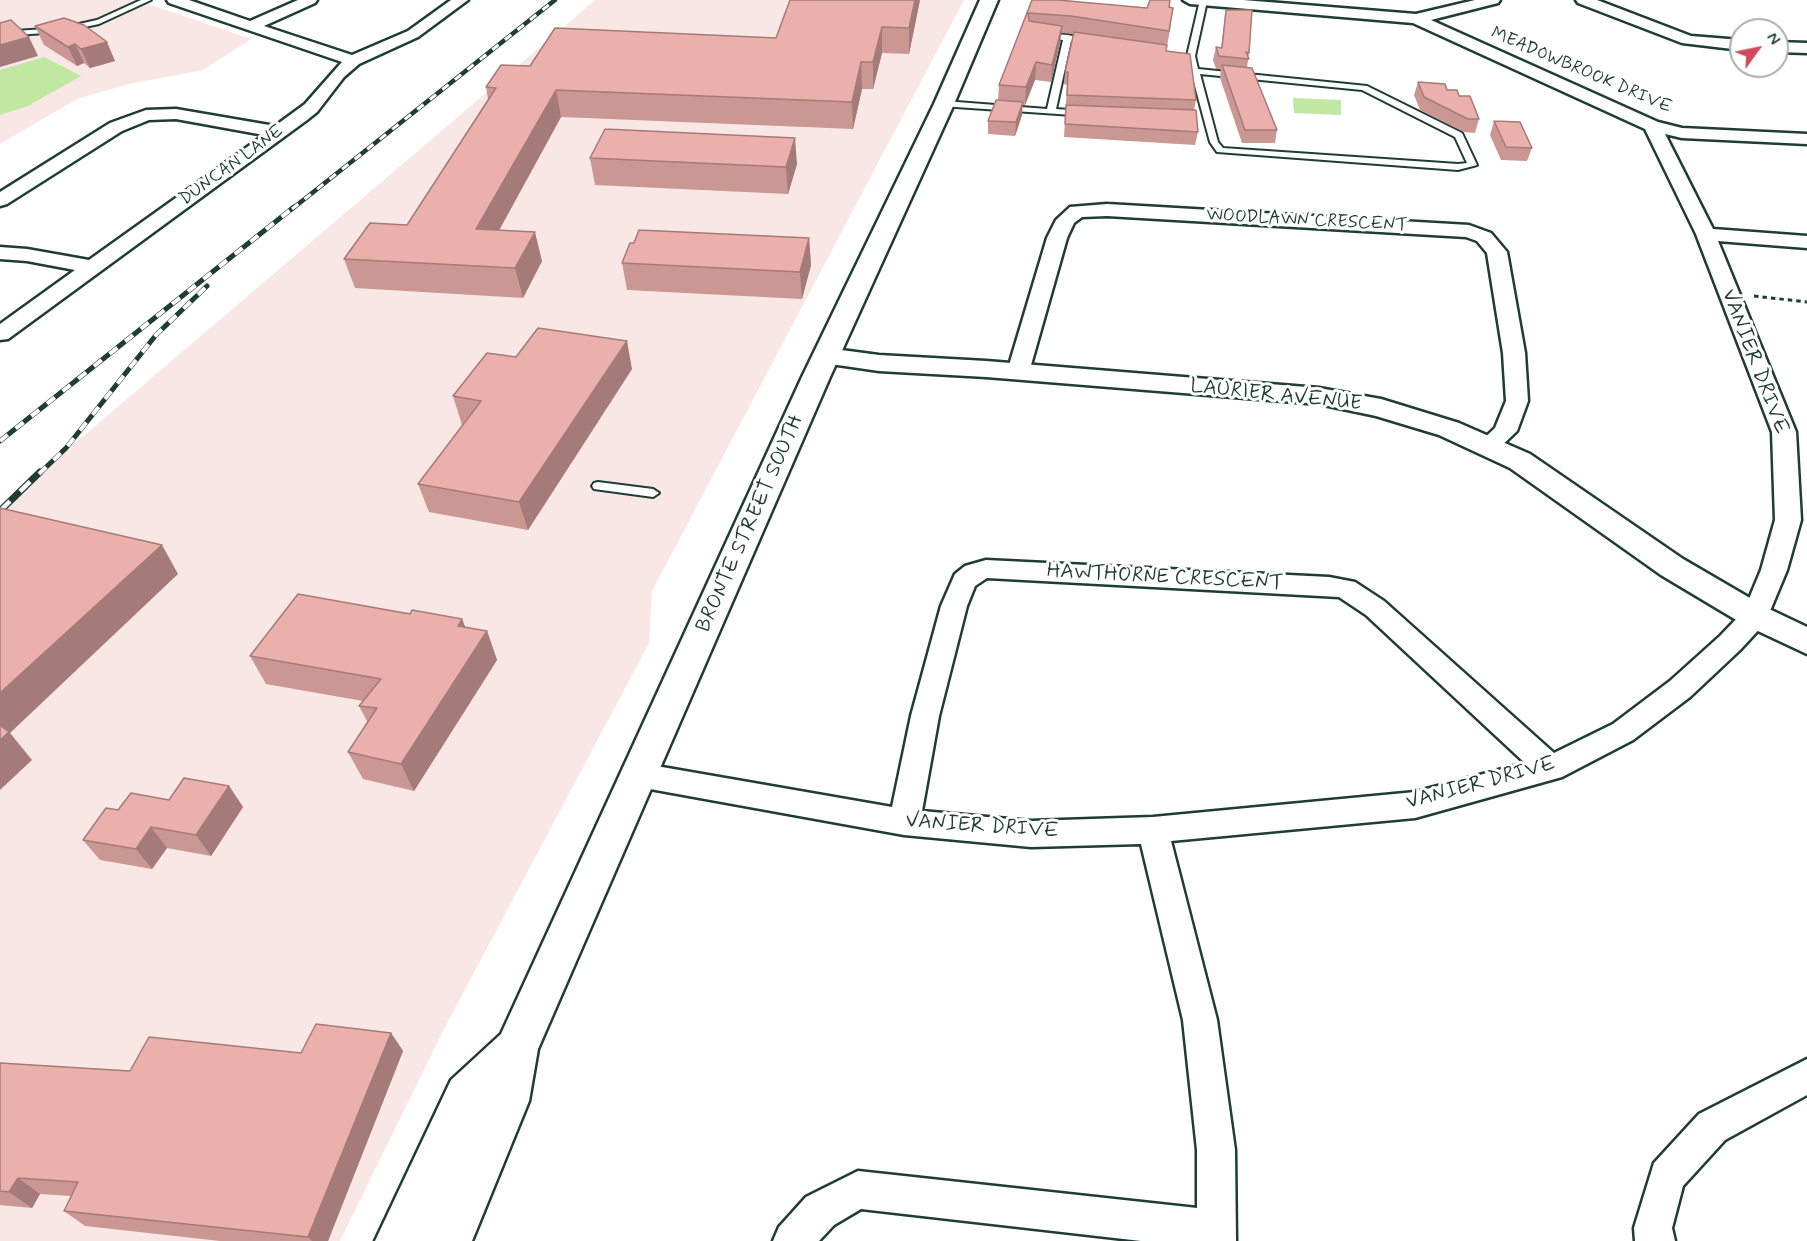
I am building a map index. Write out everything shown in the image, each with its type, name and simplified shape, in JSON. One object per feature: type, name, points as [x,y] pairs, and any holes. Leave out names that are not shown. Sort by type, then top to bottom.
[{"type":"main road","name":"BRONTE STREET SOUTH","points":[[448,1241],[507,1101],[516,1049],[826,356],[944,104],[988,0]]},
{"type":"main road","name":"LAURIER AVENUE","points":[[826,356],[879,363],[1319,396],[1381,408],[1449,429],[1520,461],[1672,567],[1755,616],[1807,642]]},
{"type":"main road","name":"BRONTE STREET SOUTH","points":[[399,1241],[467,1095],[516,1049]]},
{"type":"street","points":[[174,0],[353,61]]},
{"type":"street","points":[[251,26],[310,0]]},
{"type":"street","name":"DUNCAN LANE","points":[[0,334],[311,108],[331,81],[353,61],[413,34],[461,0]]},
{"type":"street","points":[[1196,1],[1366,7],[1416,20],[1492,0]]},
{"type":"street","points":[[1583,0],[1688,40],[1729,44]]},
{"type":"street","name":"MEADOWBROOK DRIVE","points":[[1416,20],[1652,126],[1682,133],[1807,140]]},
{"type":"street","points":[[1789,47],[1807,48]]},
{"type":"street","points":[[0,200],[116,127],[146,115],[176,114],[278,132]]},
{"type":"street","name":"VANIER DRIVE","points":[[639,775],[904,822],[1031,834],[1153,830],[1218,822],[1415,806],[1551,768],[1623,732],[1680,689],[1730,643],[1755,616],[1774,570],[1788,520],[1788,476],[1784,432],[1706,234],[1652,126]]},
{"type":"street","name":"WOODLAWN CRESCENT","points":[[1018,372],[1057,238],[1066,219],[1077,211],[1107,210],[1469,231],[1484,237],[1497,252],[1514,353],[1517,401],[1505,431],[1488,446]]},
{"type":"street","points":[[1706,234],[1807,242]]},
{"type":"street","points":[[0,253],[27,255],[92,267]]},
{"type":"street","name":"HAWTHORNE CRESCENT","points":[[904,822],[925,716],[954,606],[964,581],[974,573],[986,569],[1329,586],[1346,589],[1375,608],[1551,768]]},
{"type":"street","points":[[793,1241],[820,1211],[858,1190],[1216,1235],[1216,1150],[1200,1020],[1153,830]]},
{"type":"street","points":[[1655,1241],[1653,1228],[1667,1176],[1712,1127],[1807,1076]]},
{"type":"lane","points":[[0,31],[15,33],[61,30],[99,22],[147,0]]},
{"type":"lane","points":[[1196,1],[1191,56],[1216,147],[1227,152],[1458,167],[1472,165],[1459,135],[1364,88],[1196,71]]},
{"type":"lane","points":[[1031,34],[1101,43]]},
{"type":"lane","points":[[1051,112],[1068,37]]},
{"type":"lane","points":[[1180,55],[1191,56]]},
{"type":"lane","points":[[944,104],[1096,114]]},
{"type":"lane","points":[[1198,119],[1209,119]]},
{"type":"lane","points":[[598,486],[653,493]]},
{"type":"path","points":[[1728,293],[1807,302]]},
{"type":"shaded area","points":[[0,0],[137,0],[251,39],[203,70],[129,84],[77,99],[0,144]]},
{"type":"shaded area","points":[[595,0],[964,0],[652,591],[649,643],[443,1031],[340,1241],[0,1241],[0,507]]},
{"type":"green space","points":[[44,57],[81,76],[28,106],[0,115],[0,70]]},
{"type":"green space","points":[[1293,98],[1341,100],[1341,115],[1294,113]]},
{"type":"building","points":[[790,0],[915,0],[909,28],[882,27],[873,62],[861,62],[852,102],[556,90],[476,229],[535,232],[515,268],[344,259],[370,223],[407,225],[496,88],[486,87],[501,65],[530,66],[555,28],[776,38]]},
{"type":"building","points":[[1032,0],[1058,0],[1147,8],[1150,0],[1170,0],[1169,7],[1173,8],[1169,31],[1071,16],[1028,13],[1029,21],[1062,26],[1052,65],[1036,62],[1026,87],[999,85]]},
{"type":"building","points":[[1226,10],[1252,10],[1249,53],[1246,52],[1249,59],[1219,56],[1216,47],[1222,48]]},
{"type":"building","points":[[64,18],[84,25],[107,42],[81,49],[75,44],[68,47],[35,26]]},
{"type":"building","points":[[11,20],[29,37],[0,45],[0,23]]},
{"type":"building","points":[[1074,32],[1167,45],[1166,51],[1190,54],[1196,100],[1067,95],[1068,72],[1065,72]]},
{"type":"building","points":[[1222,65],[1252,68],[1277,130],[1245,130]]},
{"type":"building","points":[[1418,82],[1445,84],[1447,90],[1457,90],[1459,96],[1470,96],[1479,119],[1468,119],[1424,97]]},
{"type":"building","points":[[996,100],[1023,102],[1016,122],[988,121]]},
{"type":"building","points":[[1066,105],[1196,110],[1198,132],[1065,124]]},
{"type":"building","points":[[1494,121],[1520,122],[1532,148],[1506,147]]},
{"type":"building","points":[[605,129],[795,138],[786,167],[590,158]]},
{"type":"building","points":[[639,230],[809,238],[800,272],[622,263],[630,243],[634,243]]},
{"type":"building","points":[[538,328],[627,341],[519,502],[418,484],[481,401],[453,396],[487,353],[516,357]]},
{"type":"building","points":[[0,508],[162,545],[0,693]]},
{"type":"building","points":[[298,594],[410,614],[412,610],[462,619],[458,626],[487,631],[401,764],[348,752],[377,708],[359,706],[381,679],[250,656]]},
{"type":"building","points":[[0,725],[9,732],[0,740]]},
{"type":"building","points":[[184,778],[229,786],[196,835],[151,827],[136,849],[83,840],[106,808],[118,810],[131,793],[169,800]]},
{"type":"building","points":[[316,1024],[391,1033],[308,1237],[64,1211],[78,1182],[18,1178],[9,1192],[0,1191],[0,1063],[130,1071],[149,1037],[301,1053]]},
{"type":"railway","points":[[292,209],[555,0]]},
{"type":"railway","points":[[0,441],[294,207]]},
{"type":"railway","points":[[39,474],[66,448],[156,335],[207,286]]},
{"type":"railway","points":[[0,511],[40,472]]}]
